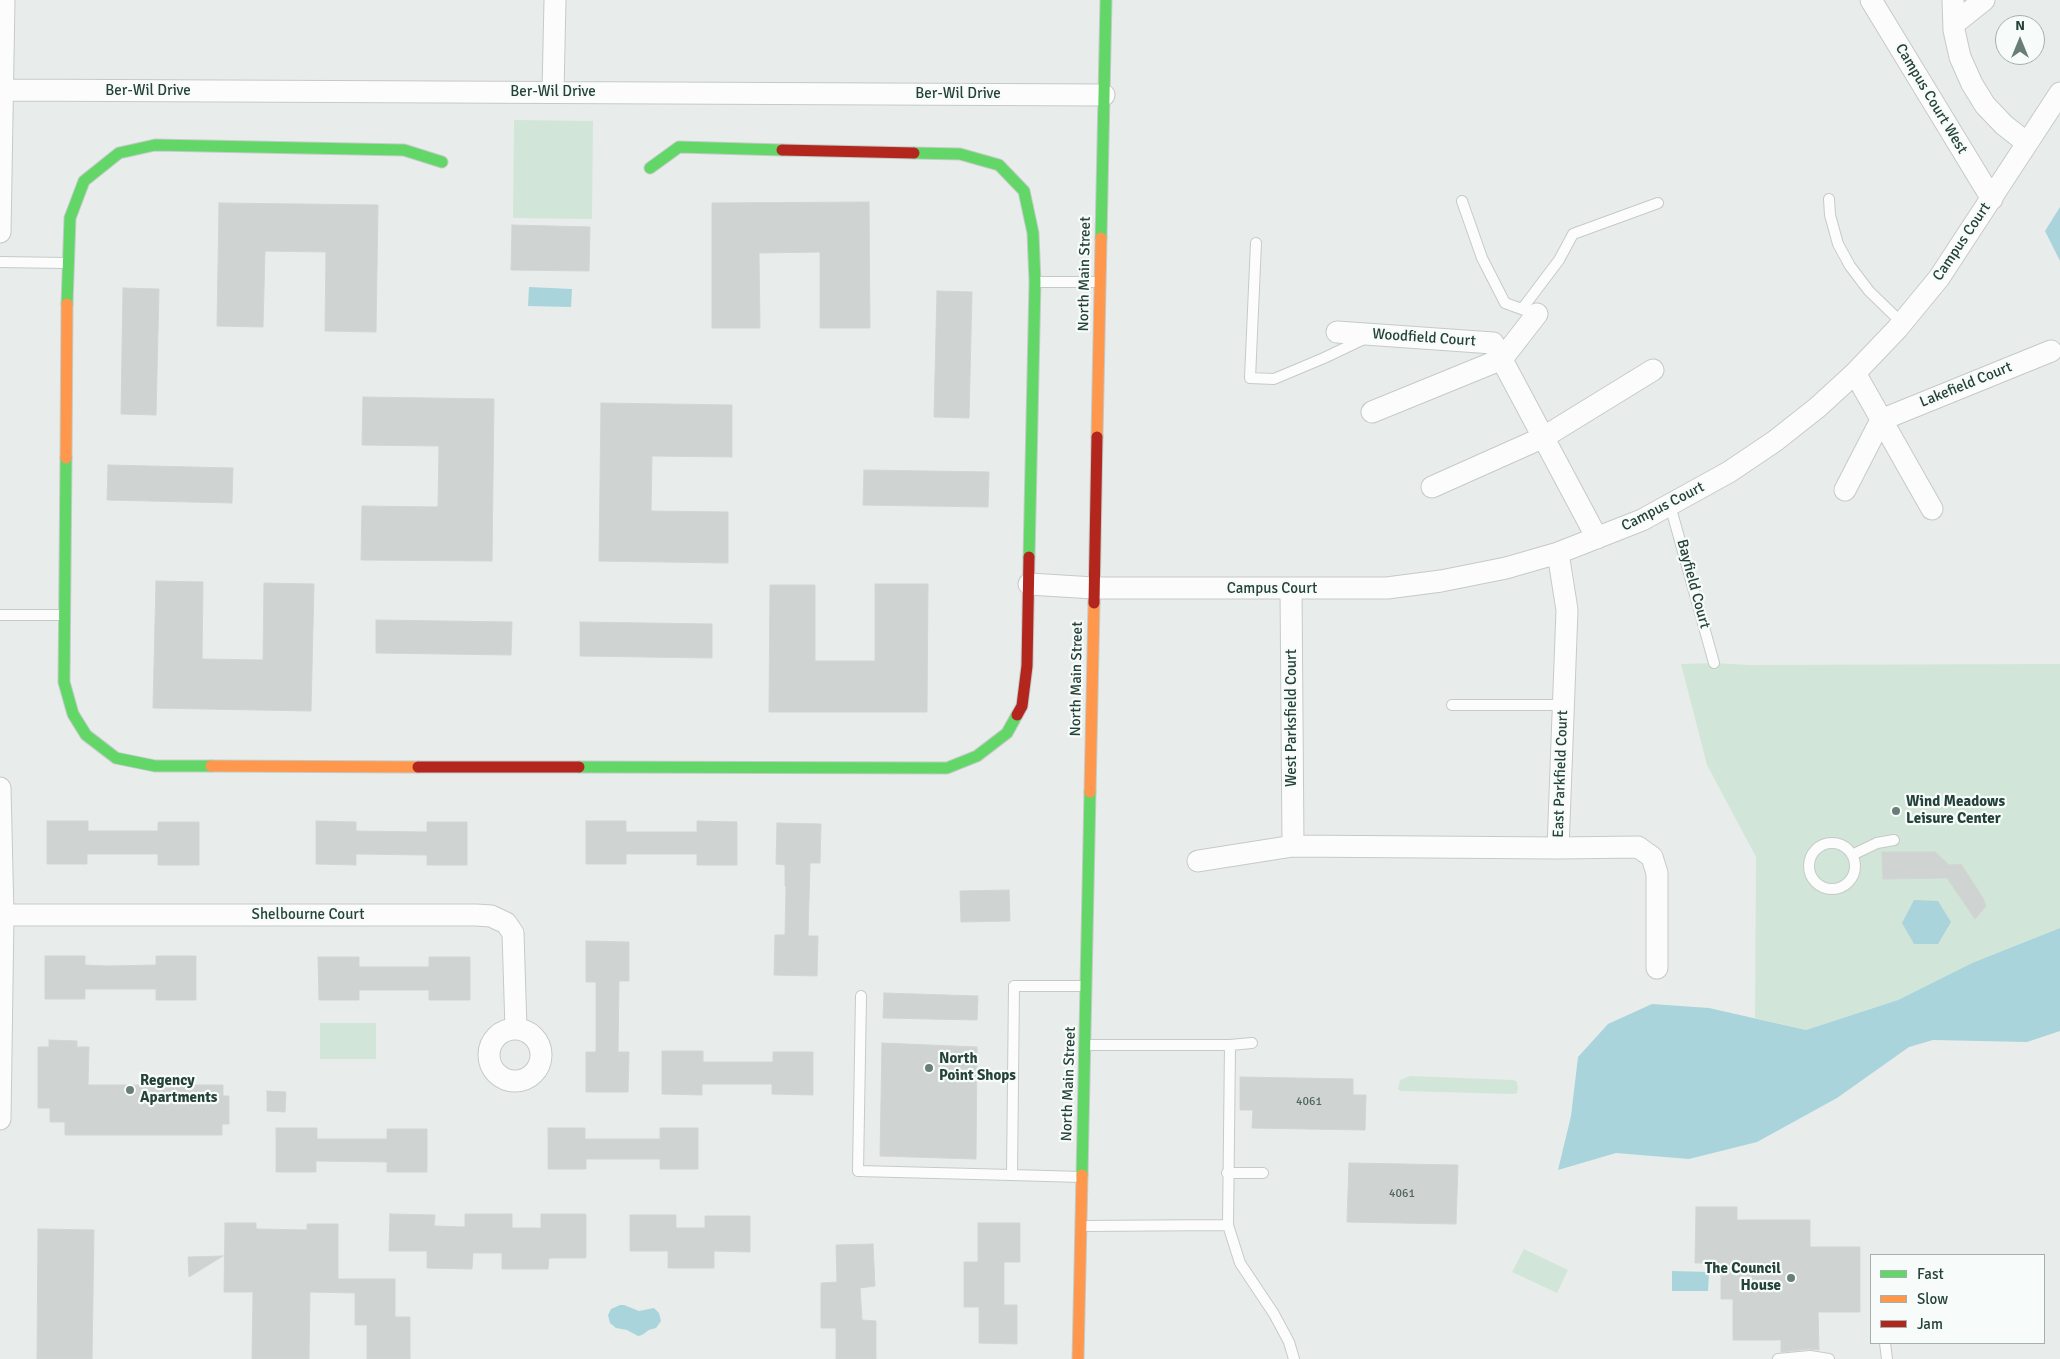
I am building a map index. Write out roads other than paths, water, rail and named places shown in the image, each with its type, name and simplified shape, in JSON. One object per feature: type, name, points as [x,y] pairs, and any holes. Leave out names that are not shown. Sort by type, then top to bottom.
[{"type":"street","points":[[0,232],[4,0]]},
{"type":"street","points":[[553,92],[555,0]]},
{"type":"street","name":"North Main Street","points":[[1078,1359],[1106,0]]},
{"type":"street","name":"Campus Court West","points":[[1870,0],[1992,198]]},
{"type":"street","points":[[1953,0],[1954,24],[1960,57],[1972,84],[1985,105],[2004,125],[2027,143]]},
{"type":"street","points":[[1954,24],[1984,0]]},
{"type":"street","name":"Ber-Wil Drive","points":[[3,90],[1104,95]]},
{"type":"street","name":"Campus Court","points":[[1029,584],[1094,588],[1291,589],[1386,588],[1442,582],[1506,568],[1558,553],[1597,538],[1670,505],[1729,472],[1774,441],[1855,374],[1939,278],[2060,93]]},
{"type":"street","points":[[442,162],[404,150],[155,145],[119,153],[84,181],[70,218],[67,263],[64,682],[73,714],[86,735],[116,758],[155,766],[947,768],[977,756],[1007,733],[1022,706],[1027,666],[1035,282],[1033,233],[1024,191],[999,164],[960,154],[679,147],[650,168]]},
{"type":"street","name":"Woodfield Court","points":[[1372,412],[1502,359],[1530,312]]},
{"type":"street","name":"Woodfield Court","points":[[1337,332],[1493,342],[1597,538]]},
{"type":"street","name":"Lakefield Court","points":[[1881,420],[2051,351]]},
{"type":"street","points":[[1432,487],[1544,437],[1653,370]]},
{"type":"street","points":[[1855,374],[1932,509]]},
{"type":"street","points":[[1845,490],[1881,420]]},
{"type":"street","name":"East Parkfield Court","points":[[1558,553],[1567,610],[1558,848],[1638,847],[1652,857],[1657,872],[1657,968]]},
{"type":"street","name":"West Parksfield Court","points":[[1291,589],[1293,846]]},
{"type":"street","points":[[0,788],[2,915],[0,1118]]},
{"type":"street","points":[[1198,861],[1293,846],[1558,848]]},
{"type":"street","name":"Shelbourne Court","points":[[2,915],[491,916],[506,922],[513,933],[516,1029]]},
{"type":"lane","points":[[1829,199],[1830,216],[1838,244],[1850,266],[1869,291],[1902,322]]},
{"type":"lane","points":[[1462,201],[1482,258],[1505,303],[1530,312],[1573,234],[1658,203]]},
{"type":"lane","points":[[1256,243],[1250,378],[1274,379],[1374,334]]},
{"type":"lane","points":[[0,262],[67,263]]},
{"type":"lane","points":[[1035,282],[1100,282]]},
{"type":"lane","name":"Bayfield Court","points":[[1670,505],[1714,663]]},
{"type":"lane","points":[[0,615],[64,615]]},
{"type":"lane","points":[[1452,704],[1563,704]]},
{"type":"lane","points":[[1852,855],[1877,843],[1894,840]]},
{"type":"lane","points":[[1834,843],[1841,845],[1852,855],[1855,870],[1847,883],[1833,889],[1819,884],[1810,873],[1811,858],[1820,847],[1834,843]]},
{"type":"lane","points":[[1012,1175],[1014,986],[1086,986]]},
{"type":"lane","points":[[861,996],[858,1170],[1081,1177]]},
{"type":"lane","points":[[1085,1045],[1230,1045],[1252,1043]]},
{"type":"lane","points":[[1230,1045],[1228,1225],[1240,1263],[1274,1314],[1289,1342],[1294,1359]]},
{"type":"lane","points":[[1228,1173],[1263,1173]]},
{"type":"lane","points":[[1081,1226],[1228,1225]]},
{"type":"lane","points":[[1885,1344],[1887,1359]]},
{"type":"lane","points":[[1778,1359],[1810,1356],[1829,1359]]},
{"type":"water","points":[[2060,207],[2060,261],[2045,231]]},
{"type":"water","points":[[529,287],[572,289],[571,307],[528,306]]},
{"type":"water","points":[[1914,900],[1938,901],[1951,922],[1938,944],[1914,944],[1902,923]]},
{"type":"water","points":[[2060,928],[2060,1031],[2027,1042],[1933,1040],[1909,1047],[1837,1098],[1757,1142],[1689,1159],[1616,1153],[1558,1170],[1571,1116],[1578,1057],[1608,1024],[1652,1004],[1709,1008],[1806,1030],[1898,1000],[1972,963]]},
{"type":"water","points":[[1672,1271],[1709,1272],[1708,1291],[1672,1291]]},
{"type":"water","points":[[620,1305],[639,1311],[654,1308],[659,1313],[661,1321],[656,1328],[638,1336],[627,1330],[616,1328],[610,1323],[608,1315],[611,1309]]},
{"type":"place","name":"Wind Meadows Leisure Center","points":[[1896,811]]},
{"type":"place","name":"North Point Shops","points":[[929,1068]]},
{"type":"place","name":"Regency Apartments","points":[[130,1090]]},
{"type":"place","name":"The Council House","points":[[1791,1278]]}]
